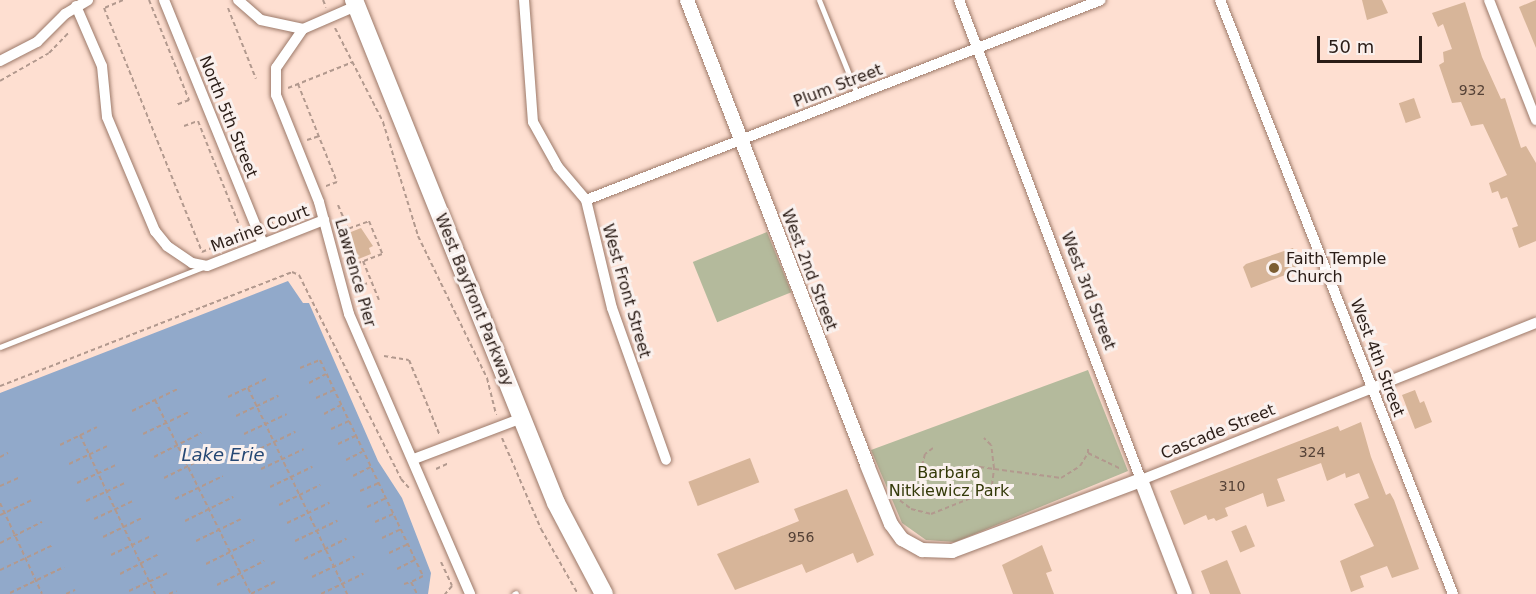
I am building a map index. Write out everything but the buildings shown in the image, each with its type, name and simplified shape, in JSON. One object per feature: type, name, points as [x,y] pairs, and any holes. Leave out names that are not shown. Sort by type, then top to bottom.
[{"type":"highway","name":"West Bayfront Parkway","points":[[355,3],[571,537],[604,594]]},
{"type":"street","points":[[0,61],[37,42],[76,6],[88,0]]},
{"type":"street","name":"North 5th Street","points":[[164,0],[263,244]]},
{"type":"street","points":[[238,0],[261,20],[303,29],[355,3]]},
{"type":"street","name":"West Front Street","points":[[524,0],[533,122],[548,152],[586,200],[612,308],[666,460]]},
{"type":"street","name":"West 3rd Street","points":[[959,0],[1185,594]]},
{"type":"street","name":"Plum Street","points":[[586,200],[978,48],[1088,2],[1101,0]]},
{"type":"street","name":"West 4th Street","points":[[1220,0],[1452,594]]},
{"type":"street","points":[[1489,0],[1536,120]]},
{"type":"street","name":"West 2nd Street","points":[[690,1],[741,140],[891,524],[909,546]]},
{"type":"street","points":[[76,6],[102,66],[107,117],[155,231],[177,254],[207,266]]},
{"type":"street","name":"Lawrence Pier","points":[[303,29],[279,60],[274,86],[324,220],[349,314],[414,459],[470,594]]},
{"type":"street","name":"Marine Court","points":[[207,266],[324,220]]},
{"type":"street","name":"Cascade Street","points":[[909,546],[934,551],[961,549],[1536,323]]},
{"type":"street","points":[[414,459],[522,418]]},
{"type":"lane","points":[[819,0],[858,95]]},
{"type":"lane","points":[[0,347],[207,266]]},
{"type":"path","points":[[123,0],[104,8],[202,252],[214,247]]},
{"type":"path","points":[[149,0],[189,100],[176,105]]},
{"type":"path","points":[[225,0],[256,79]]},
{"type":"path","points":[[0,81],[49,52],[68,33]]},
{"type":"path","points":[[338,35],[387,132],[421,242],[487,378],[499,427],[536,519],[578,594]]},
{"type":"path","points":[[286,88],[353,62]]},
{"type":"path","points":[[210,79],[214,89],[228,84]]},
{"type":"path","points":[[298,84],[337,182],[326,186]]},
{"type":"path","points":[[227,121],[223,111],[236,106]]},
{"type":"path","points":[[184,126],[198,121],[243,235],[237,237]]},
{"type":"path","points":[[306,141],[318,136]]},
{"type":"path","points":[[264,214],[268,225],[309,209],[306,202]]},
{"type":"path","points":[[338,205],[348,229]]},
{"type":"path","points":[[369,221],[382,254],[356,264],[342,231],[348,229],[369,221]]},
{"type":"path","points":[[363,261],[379,300]]},
{"type":"path","points":[[0,386],[292,272],[299,275],[401,479],[412,491]]},
{"type":"path","points":[[356,288],[371,281]]},
{"type":"path","points":[[384,356],[409,360],[439,436],[444,437]]},
{"type":"path","points":[[300,368],[320,360],[349,420],[423,576],[404,584]]},
{"type":"path","points":[[309,383],[326,374]]},
{"type":"path","points":[[228,397],[268,378]]},
{"type":"path","points":[[248,388],[347,594]]},
{"type":"path","points":[[132,411],[178,389]]},
{"type":"path","points":[[316,398],[334,390]]},
{"type":"path","points":[[236,416],[278,396]]},
{"type":"path","points":[[155,400],[251,594],[275,582]]},
{"type":"path","points":[[324,414],[341,405]]},
{"type":"path","points":[[143,434],[189,412]]},
{"type":"path","points":[[244,434],[287,414]]},
{"type":"path","points":[[331,429],[349,420]]},
{"type":"path","points":[[60,445],[97,427]]},
{"type":"path","points":[[253,452],[295,432]]},
{"type":"path","points":[[154,457],[201,433]]},
{"type":"path","points":[[80,435],[155,594]]},
{"type":"path","points":[[339,444],[356,436]]},
{"type":"path","points":[[894,496],[911,509],[931,514],[989,489],[994,468],[991,445],[984,438]]},
{"type":"path","points":[[69,464],[107,446]]},
{"type":"path","points":[[933,448],[925,454],[922,465],[934,478],[974,467],[1061,478],[1080,466],[1088,453],[1089,446]]},
{"type":"path","points":[[261,470],[304,449]]},
{"type":"path","points":[[346,460],[363,451]]},
{"type":"path","points":[[0,457],[8,453]]},
{"type":"path","points":[[1088,453],[1121,469]]},
{"type":"path","points":[[164,478],[212,454]]},
{"type":"path","points":[[436,469],[449,463]]},
{"type":"path","points":[[77,483],[116,465]]},
{"type":"path","points":[[270,487],[312,467]]},
{"type":"path","points":[[353,476],[371,467]]},
{"type":"path","points":[[175,499],[223,476]]},
{"type":"path","points":[[0,486],[20,477]]},
{"type":"path","points":[[86,501],[125,483]]},
{"type":"path","points":[[360,492],[379,483]]},
{"type":"path","points":[[279,505],[320,485]]},
{"type":"path","points":[[185,520],[233,497]]},
{"type":"path","points":[[367,507],[386,498]]},
{"type":"path","points":[[0,515],[32,500]]},
{"type":"path","points":[[94,519],[134,501]]},
{"type":"path","points":[[0,503],[42,594]]},
{"type":"path","points":[[287,523],[329,503]]},
{"type":"path","points":[[375,522],[393,513]]},
{"type":"path","points":[[103,537],[142,518]]},
{"type":"path","points":[[196,542],[243,518]]},
{"type":"path","points":[[296,541],[337,521]]},
{"type":"path","points":[[0,543],[42,522]]},
{"type":"path","points":[[382,538],[401,529]]},
{"type":"path","points":[[111,555],[151,536]]},
{"type":"path","points":[[304,559],[346,539]]},
{"type":"path","points":[[206,564],[254,540]]},
{"type":"path","points":[[389,553],[408,544]]},
{"type":"path","points":[[0,570],[53,545]]},
{"type":"path","points":[[120,574],[159,554]]},
{"type":"path","points":[[438,555],[452,586],[445,594]]},
{"type":"path","points":[[312,577],[354,556]]},
{"type":"path","points":[[397,569],[415,560]]},
{"type":"path","points":[[217,585],[264,561]]},
{"type":"path","points":[[10,593],[64,567]]},
{"type":"path","points":[[129,591],[168,573]]},
{"type":"path","points":[[321,594],[363,574]]},
{"type":"path","points":[[411,582],[417,594]]},
{"type":"path","points":[[66,594],[75,590]]},
{"type":"path","points":[[169,594],[176,591]]},
{"type":"green space","points":[[767,232],[791,292],[717,322],[693,262]]},
{"type":"green space","name":"Barbara Nitkiewicz Park","points":[[1088,370],[1128,471],[955,542],[926,540],[902,523],[871,450]]},
{"type":"water","name":"Lake Erie","points":[[288,281],[303,303],[309,303],[378,461],[402,498],[431,573],[428,594],[0,594],[0,393]]},
{"type":"place","name":"Faith Temple Church","points":[[1274,268]]}]
